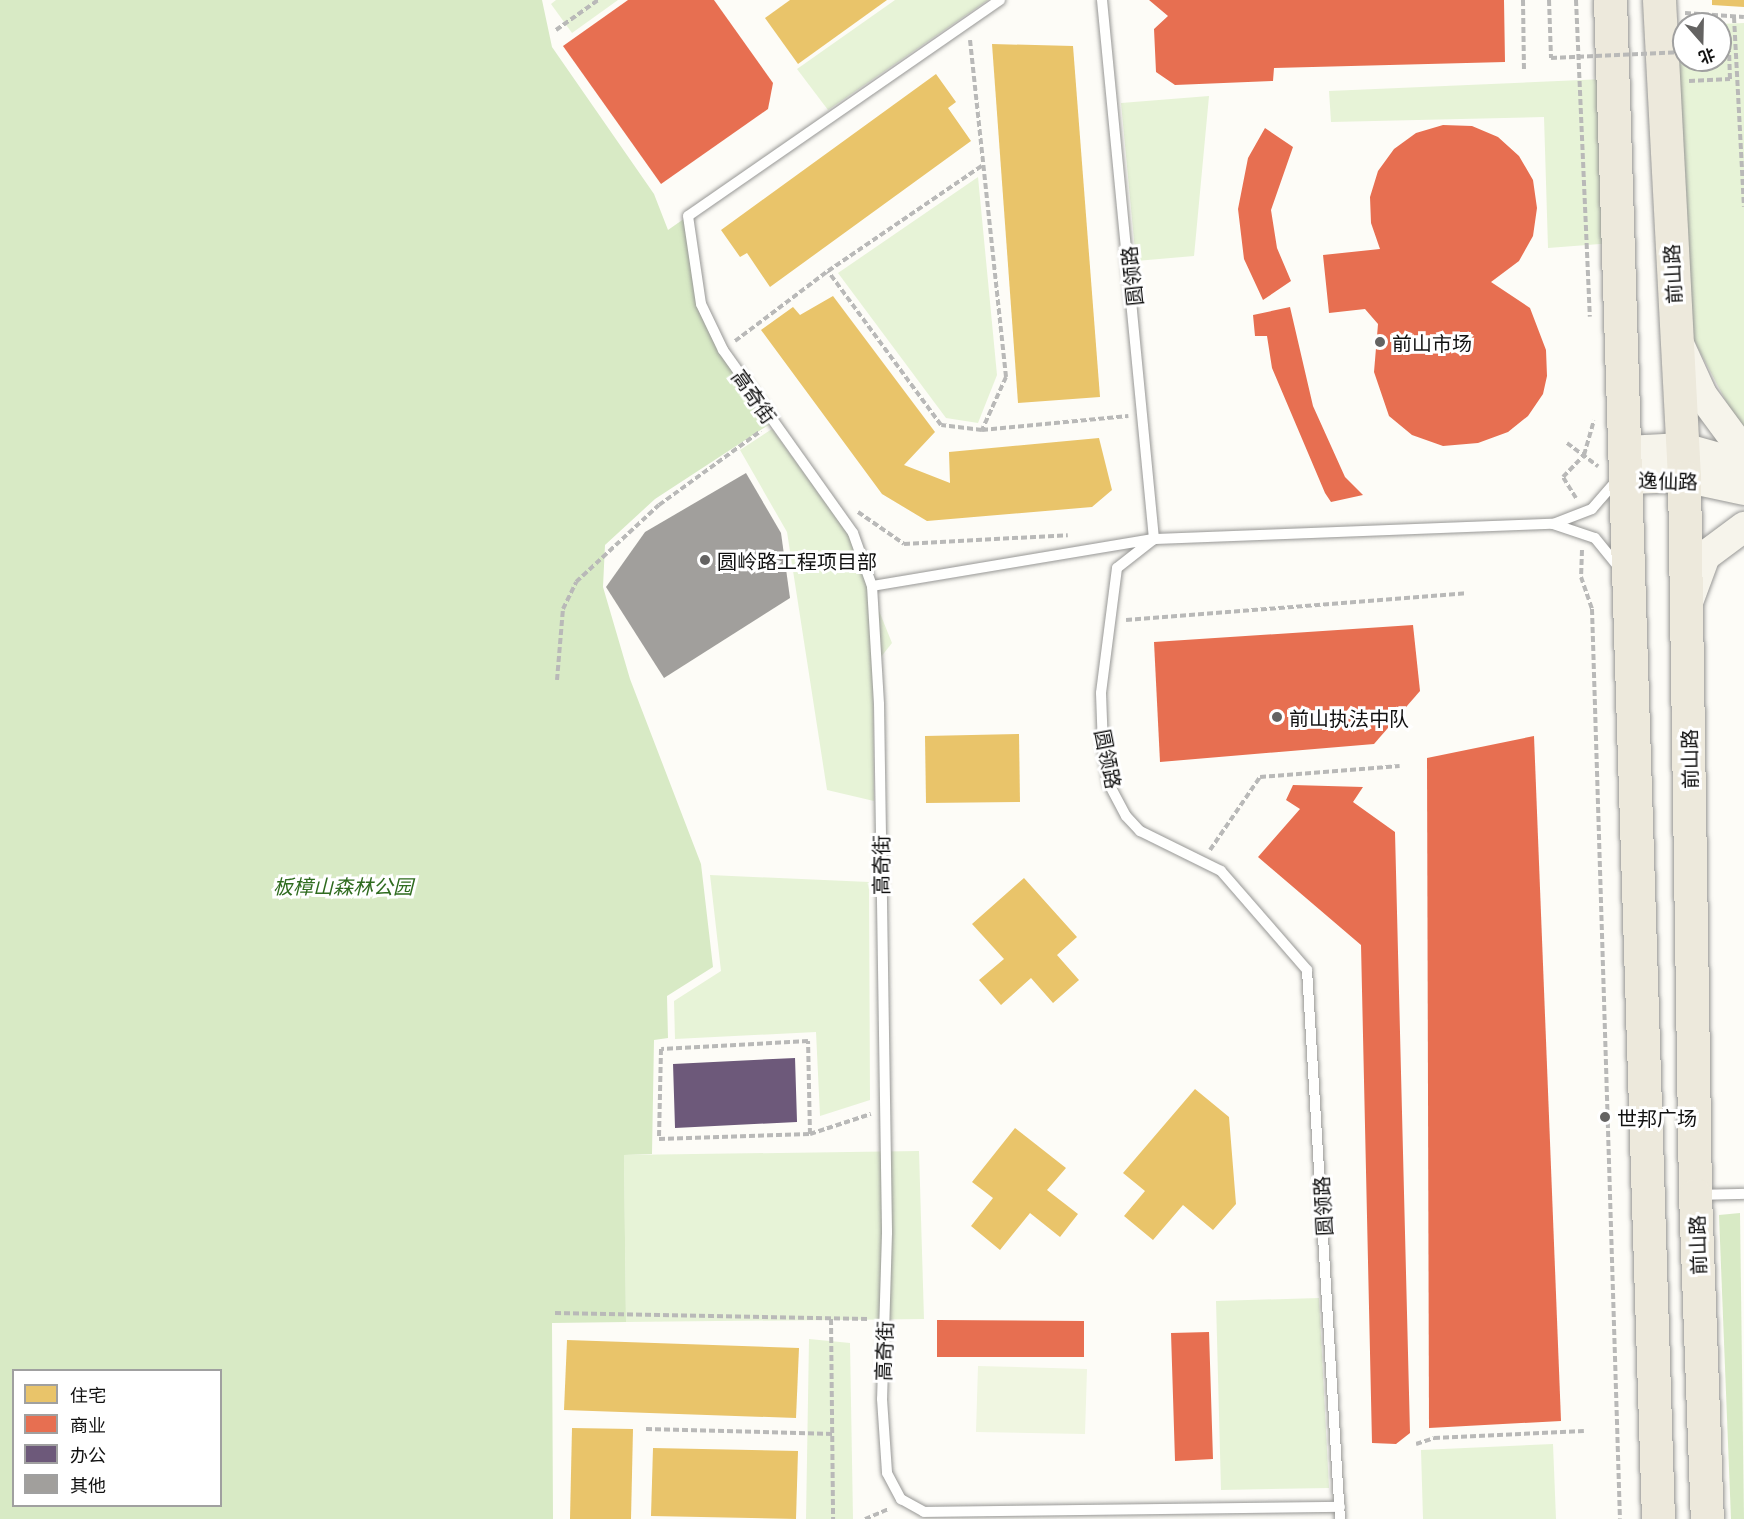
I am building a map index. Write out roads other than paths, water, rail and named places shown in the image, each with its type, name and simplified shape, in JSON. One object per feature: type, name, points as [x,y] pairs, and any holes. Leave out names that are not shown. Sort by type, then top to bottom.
[{"type":"main road","points":[[1610,0],[1624,461],[1633,610],[1658,1519]]},
{"type":"main road","name":"前山路","points":[[1659,5],[1684,462],[1695,1195],[1707,1519]]},
{"type":"main road","points":[[1676,337],[1702,395],[1744,452]]},
{"type":"main road","name":"逸仙路","points":[[1624,461],[1744,465]]},
{"type":"main road","name":"逸仙路","points":[[1684,462],[1744,489]]},
{"type":"main road","points":[[1686,607],[1705,556],[1744,527]]},
{"type":"lane","name":"高奇街","points":[[1000,0],[688,216],[701,304],[723,350],[853,533],[872,586],[883,1110],[887,1473],[901,1499],[924,1512],[1340,1507]]},
{"type":"lane","name":"圆领路","points":[[1102,0],[1144,414],[1154,538],[1117,568],[1101,693],[1110,784],[1140,831],[1221,871],[1296,952],[1312,993],[1340,1519]]},
{"type":"lane","points":[[872,586],[1154,538],[1553,524],[1585,513],[1624,461]]},
{"type":"lane","points":[[1553,524],[1585,533],[1611,555],[1633,610]]},
{"type":"lane","points":[[1695,1195],[1744,1194]]},
{"type":"place","name":"前山市场","points":[[1380,342]]},
{"type":"place","name":"圆岭路工程项目部","points":[[705,560]]},
{"type":"place","name":"前山执法中队","points":[[1277,717]]},
{"type":"place","name":"世邦广场","points":[[1605,1117]]},
{"type":"park label","name":"板樟山森林公园","points":[[343,885]]}]
